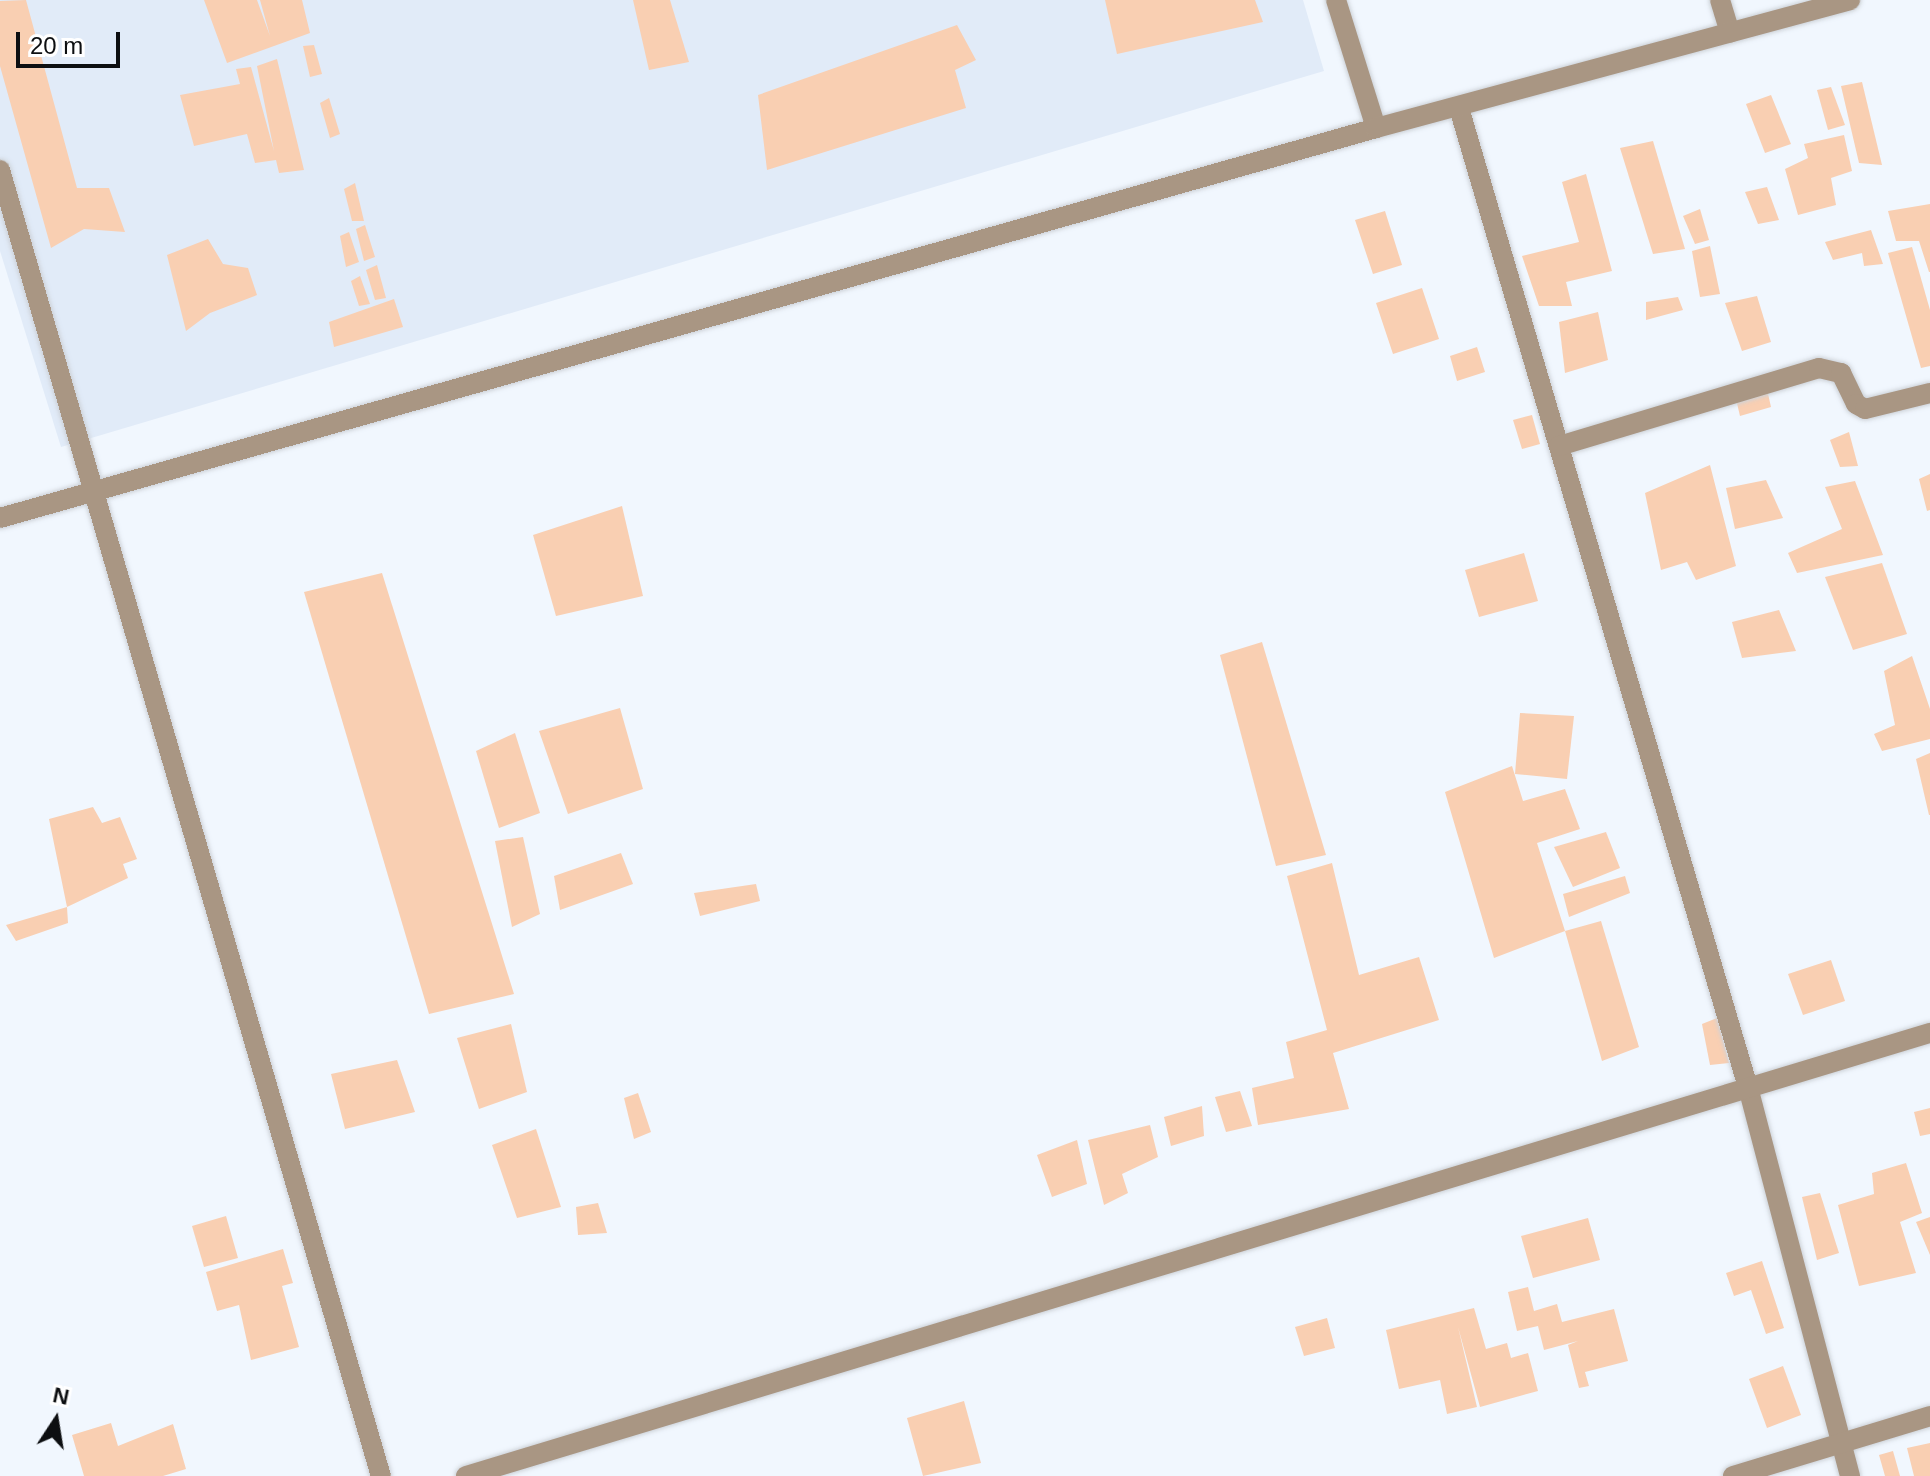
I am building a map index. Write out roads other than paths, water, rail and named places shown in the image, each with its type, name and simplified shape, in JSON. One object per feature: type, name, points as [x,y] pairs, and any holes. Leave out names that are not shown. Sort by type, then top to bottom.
[{"type":"street","points":[[1336,0],[1376,128]]},
{"type":"street","points":[[1720,0],[1730,33]]},
{"type":"street","points":[[0,518],[93,489],[1376,128],[1850,0]]},
{"type":"street","points":[[1459,108],[1749,1091],[1850,1476]]},
{"type":"street","points":[[0,170],[381,1476]]},
{"type":"street","points":[[1559,446],[1819,368],[1841,373],[1856,404],[1865,409],[1930,393]]},
{"type":"street","points":[[466,1476],[1749,1091],[1930,1033]]},
{"type":"street","points":[[1733,1476],[1930,1416]]}]
